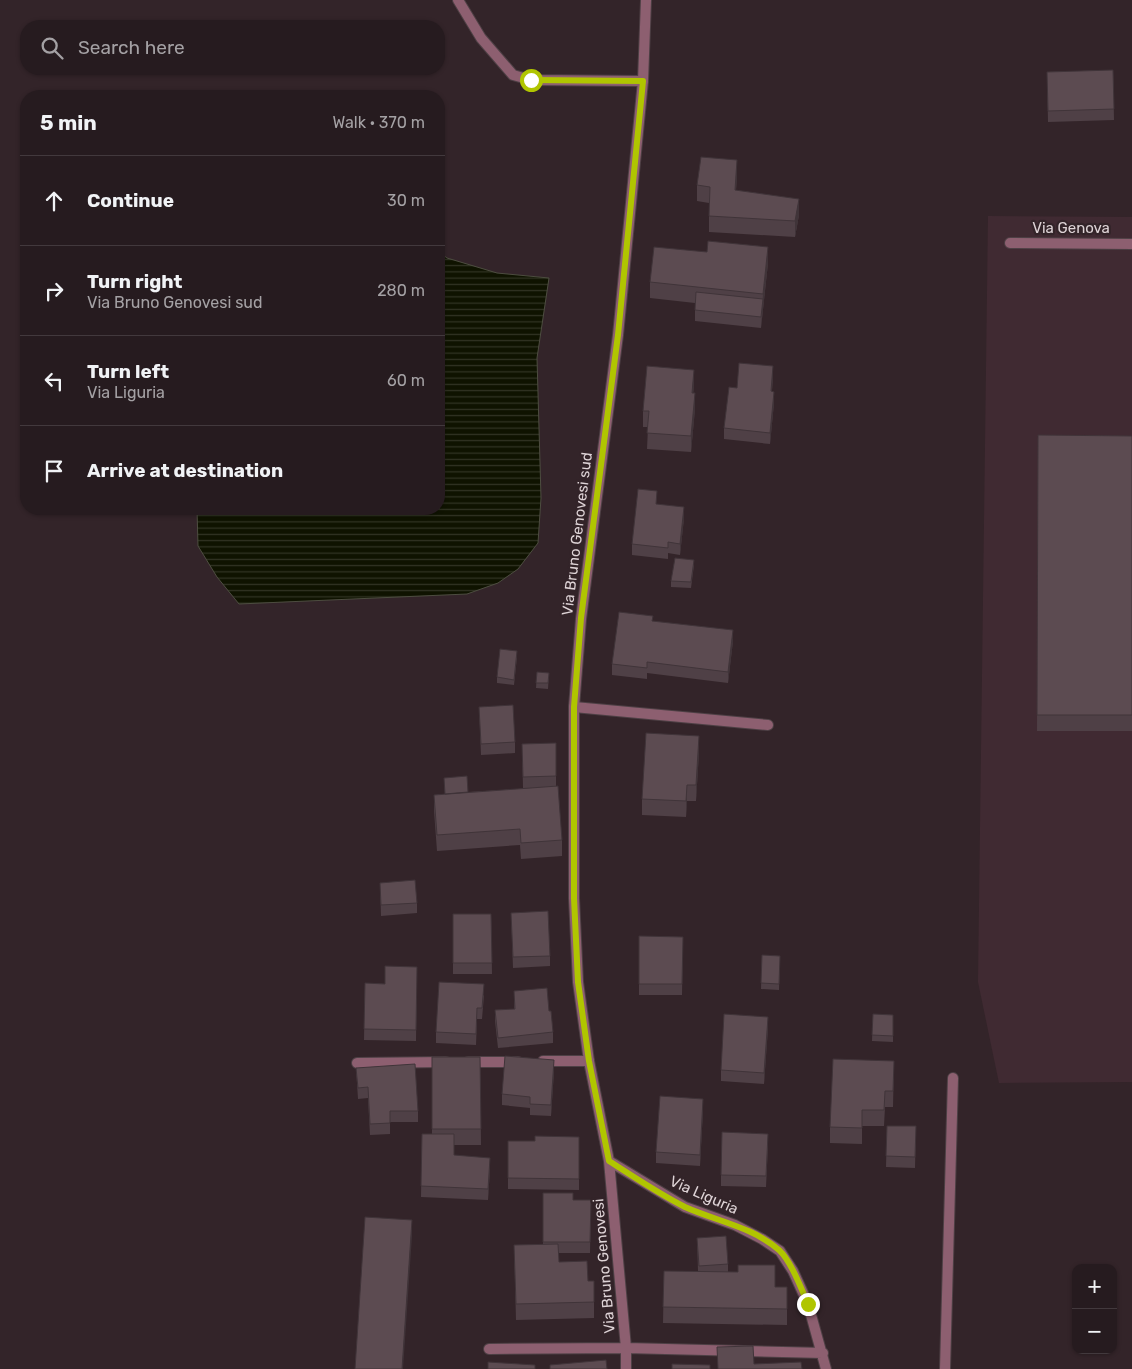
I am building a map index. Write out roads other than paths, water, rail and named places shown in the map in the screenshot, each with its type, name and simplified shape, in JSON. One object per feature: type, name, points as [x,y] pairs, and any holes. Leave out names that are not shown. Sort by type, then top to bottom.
[{"type":"street","points":[[458,0],[480,38],[513,75],[531,80],[643,81]]},
{"type":"street","name":"Via Bruno Genovesi sud","points":[[609,1161],[589,1061],[578,982],[574,898],[574,707],[581,618],[618,335],[643,81],[646,0]]},
{"type":"street","name":"Via Genova","points":[[1010,243],[1132,244]]},
{"type":"street","points":[[574,707],[768,725]]},
{"type":"street","points":[[357,1063],[589,1061]]},
{"type":"street","points":[[944,1369],[952,1078]]},
{"type":"street","name":"Via Bruno Genovesi","points":[[609,1161],[626,1348],[626,1369]]},
{"type":"street","name":"Via Liguria","points":[[609,1161],[685,1207],[735,1225],[762,1238],[780,1251],[793,1271],[808,1304],[826,1369]]},
{"type":"street","points":[[489,1349],[626,1348],[823,1353]]}]
